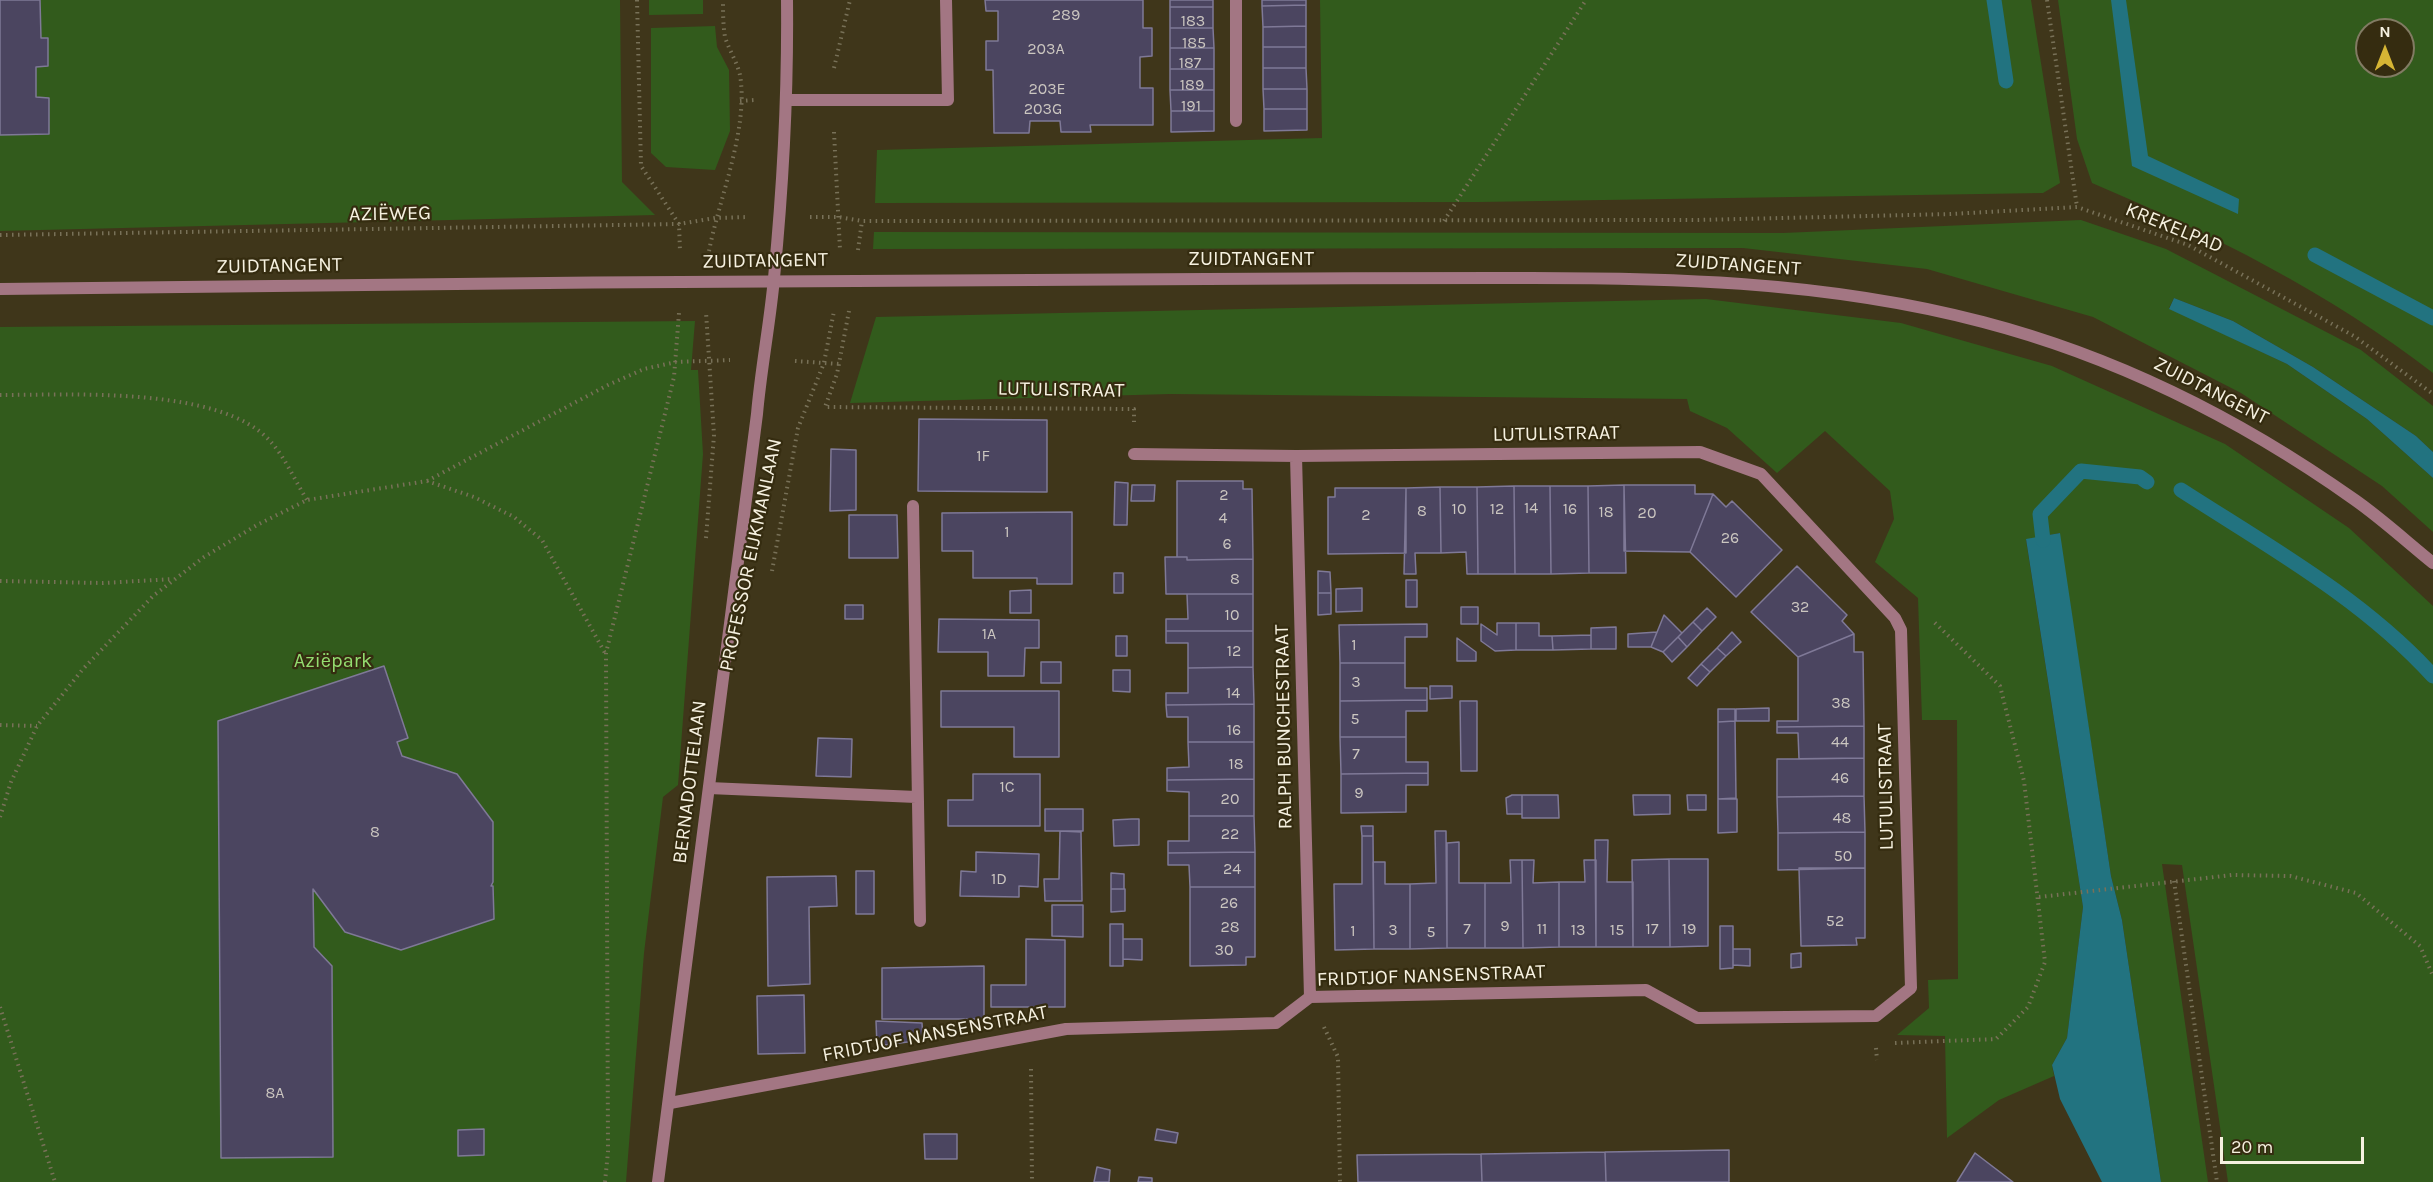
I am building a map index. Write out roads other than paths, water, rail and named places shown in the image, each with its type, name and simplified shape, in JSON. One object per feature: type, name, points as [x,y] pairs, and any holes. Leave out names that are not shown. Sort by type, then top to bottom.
[{"type":"street","points":[[774,280],[787,100],[787,0]]},
{"type":"street","points":[[787,100],[948,100],[946,0]]},
{"type":"street","points":[[1236,0],[1236,121]]},
{"type":"street","name":"ZUIDTANGENT","points":[[0,289],[774,280],[1573,277],[1715,280],[1810,290],[1929,309],[2040,338],[2130,372],[2250,432],[2358,502],[2433,563]]},
{"type":"street","name":"BERNADOTTELAAN","points":[[658,1182],[758,414],[762,359],[774,280]]},
{"type":"street","name":"LUTULISTRAAT","points":[[1134,454],[1296,456],[1700,452],[1761,474],[1895,618],[1901,630],[1911,988],[1876,1016]]},
{"type":"street","name":"RALPH BUNCHESTRAAT","points":[[1296,456],[1310,997]]},
{"type":"street","points":[[913,506],[916,797],[920,921]]},
{"type":"street","points":[[709,788],[916,797]]},
{"type":"street","name":"FRIDTJOF NANSENSTRAAT","points":[[670,1103],[1066,1029],[1276,1023],[1310,997],[1647,990],[1697,1018],[1876,1016]]},
{"type":"water","points":[[2111,0],[2126,0],[2148,156],[2239,199],[2238,214],[2132,166]]},
{"type":"water","points":[[2174,298],[2233,321],[2313,367],[2416,436],[2433,452],[2433,478],[2367,419],[2287,364],[2169,309]]},
{"type":"water","points":[[2060,533],[2111,876],[2122,920],[2161,1182],[2102,1182],[2060,1099],[2052,1065],[2067,1038],[2083,907],[2026,539]]},
{"type":"waterway","points":[[1994,0],[2006,81]]},
{"type":"waterway","points":[[2315,255],[2433,318]]},
{"type":"waterway","points":[[2043,540],[2040,514],[2081,471],[2140,477],[2147,482]]},
{"type":"waterway","points":[[2181,490],[2281,553],[2345,598],[2406,648],[2433,676]]},
{"type":"park label","name":"Aziëpark","points":[[333,661]]}]
